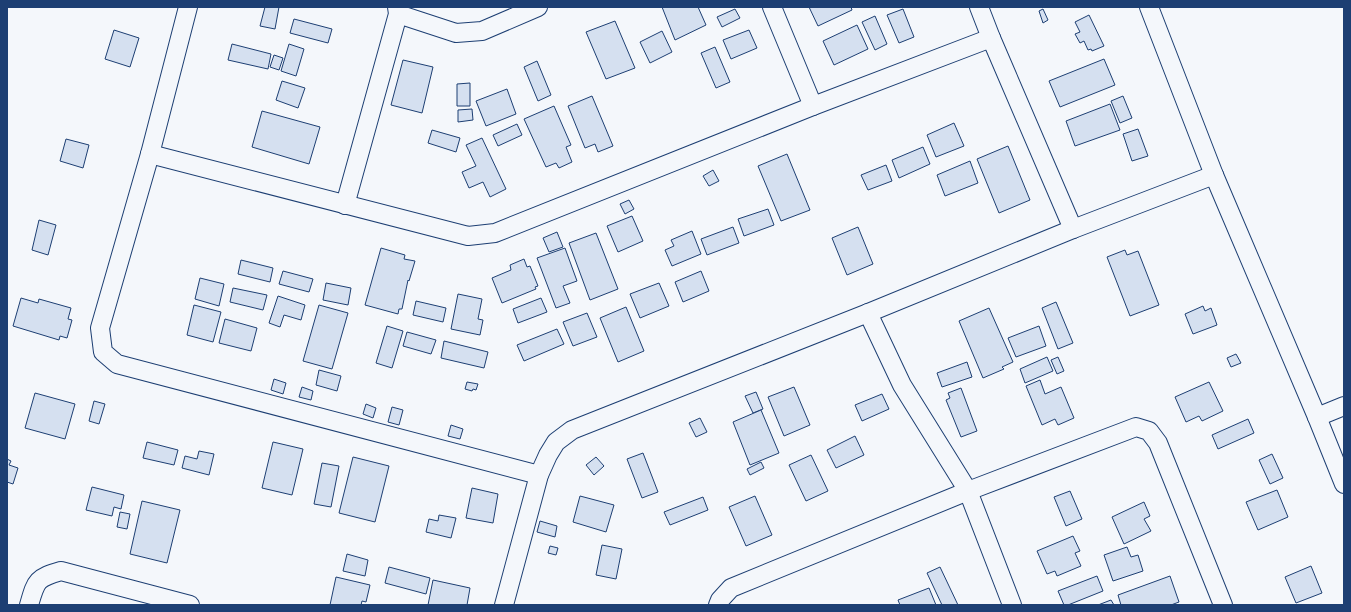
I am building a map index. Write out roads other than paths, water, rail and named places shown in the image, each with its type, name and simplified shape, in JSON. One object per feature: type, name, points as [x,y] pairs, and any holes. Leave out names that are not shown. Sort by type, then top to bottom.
[{"type":"street","points":[[188,7],[150,154],[100,328],[103,352],[117,364],[539,475]]},
{"type":"street","points":[[345,205],[398,10],[456,33],[482,31],[538,7]]},
{"type":"street","points":[[772,7],[813,106]]},
{"type":"street","points":[[979,7],[1074,229]]},
{"type":"street","points":[[1149,7],[1214,175],[1344,484]]},
{"type":"street","points":[[150,154],[468,236],[495,233],[813,106],[991,38]]},
{"type":"street","points":[[504,605],[539,475],[556,442],[572,430],[868,313],[1074,229],[1214,175]]},
{"type":"street","points":[[868,313],[902,385],[968,491],[1012,605]]},
{"type":"street","points":[[1317,417],[1344,406]]},
{"type":"street","points":[[718,605],[720,600],[732,588],[968,491],[1136,427],[1149,431],[1158,444],[1223,605]]},
{"type":"street","points":[[29,605],[34,586],[44,576],[61,571],[190,605]]}]
